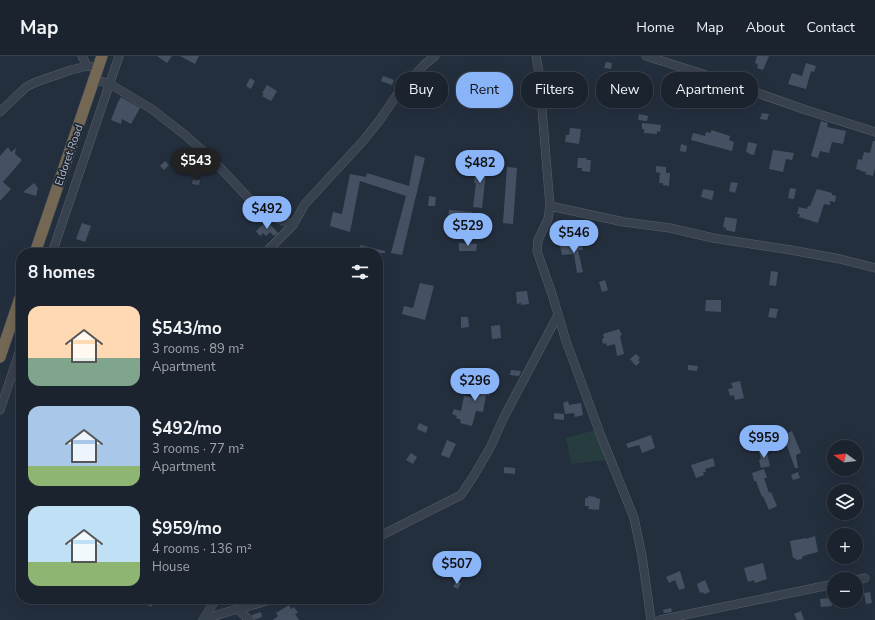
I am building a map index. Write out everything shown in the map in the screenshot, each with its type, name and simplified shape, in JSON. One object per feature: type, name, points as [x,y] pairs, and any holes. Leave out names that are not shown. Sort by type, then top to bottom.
[{"type":"highway","name":"Eldoret Road","points":[[37,248],[94,79],[93,67],[102,56]]},
{"type":"highway","points":[[0,357],[16,310]]},
{"type":"street","points":[[82,56],[93,67]]},
{"type":"street","points":[[54,248],[120,56]]},
{"type":"street","points":[[270,248],[293,225],[305,204],[364,141],[399,92],[434,56]]},
{"type":"street","points":[[536,56],[539,73],[550,206],[548,219],[538,240],[537,251],[601,436],[634,518],[642,556],[651,620]]},
{"type":"street","points":[[646,56],[875,132]]},
{"type":"street","points":[[0,112],[26,87],[71,70],[93,67]]},
{"type":"street","points":[[94,79],[110,84],[153,110],[185,134],[212,159],[255,205],[265,213],[293,225]]},
{"type":"street","points":[[550,206],[624,222],[670,228],[713,238],[840,259],[875,268]]},
{"type":"street","points":[[383,534],[456,498],[464,491],[490,448],[504,417],[558,315]]},
{"type":"street","points":[[0,410],[16,362]]},
{"type":"street","points":[[660,620],[827,585]]},
{"type":"street","points":[[204,620],[213,604]]},
{"type":"street","points":[[204,620],[212,616],[239,610],[256,604]]},
{"type":"street","points":[[239,610],[249,620]]},
{"type":"green space","points":[[595,430],[607,460],[571,464],[566,438]]},
{"type":"building","points":[[157,56],[172,56],[167,63]]},
{"type":"building","points":[[180,56],[199,56],[195,64]]},
{"type":"building","points":[[757,56],[769,56],[763,70],[757,68],[758,64],[755,63]]},
{"type":"building","points":[[606,62],[612,63],[611,69],[604,68]]},
{"type":"building","points":[[806,63],[816,66],[814,72],[811,71],[806,89],[788,84],[792,73],[802,76]]},
{"type":"building","points":[[383,76],[394,80],[392,85],[381,81]]},
{"type":"building","points":[[250,78],[255,81],[251,89],[246,86]]},
{"type":"building","points":[[267,85],[277,91],[271,101],[262,96],[264,94],[262,93]]},
{"type":"building","points":[[121,97],[140,108],[131,124],[122,119],[121,124],[111,120]]},
{"type":"building","points":[[762,113],[769,114],[767,120],[760,119]]},
{"type":"building","points":[[639,114],[648,116],[647,121],[638,120]]},
{"type":"building","points":[[821,121],[828,123],[827,127],[846,131],[843,144],[832,142],[829,153],[820,151],[818,158],[811,156]]},
{"type":"building","points":[[642,123],[661,125],[660,132],[657,131],[657,134],[644,133]]},
{"type":"building","points":[[570,128],[581,129],[579,144],[565,142],[566,135],[569,135]]},
{"type":"building","points":[[711,130],[730,136],[729,140],[734,142],[732,151],[691,140],[693,133],[705,136],[706,132],[711,133]]},
{"type":"building","points":[[873,141],[875,141],[875,168],[873,176],[856,169],[858,159],[862,160],[864,152],[870,153]]},
{"type":"building","points":[[748,142],[757,144],[754,155],[746,152]]},
{"type":"building","points":[[681,144],[687,146],[686,152],[680,151]]},
{"type":"building","points":[[8,147],[11,152],[16,148],[15,154],[22,160],[3,182],[11,189],[0,201],[0,156]]},
{"type":"building","points":[[773,150],[794,153],[792,160],[786,159],[783,172],[769,169]]},
{"type":"building","points":[[415,155],[425,158],[402,255],[391,253],[406,196],[360,181],[350,232],[330,226],[333,212],[342,214],[350,174],[366,177],[367,173],[409,186]]},
{"type":"building","points":[[578,158],[587,158],[586,160],[591,160],[590,172],[582,171],[582,168],[577,168]]},
{"type":"building","points":[[165,161],[169,165],[164,170],[160,166]]},
{"type":"building","points":[[476,162],[487,163],[482,208],[473,207],[476,183],[474,183]]},
{"type":"building","points":[[656,166],[666,167],[666,173],[670,173],[669,186],[659,183],[660,173],[656,172]]},
{"type":"building","points":[[507,167],[517,168],[513,224],[503,223]]},
{"type":"building","points":[[193,179],[200,180],[199,185],[192,184]]},
{"type":"building","points":[[731,182],[738,183],[735,193],[729,191]]},
{"type":"building","points":[[34,183],[38,188],[36,196],[23,192]]},
{"type":"building","points":[[790,188],[796,189],[794,199],[788,198]]},
{"type":"building","points":[[703,189],[714,191],[712,200],[701,197]]},
{"type":"building","points":[[817,189],[832,193],[832,195],[836,196],[835,202],[830,201],[830,205],[824,204],[818,223],[799,217],[800,214],[797,214],[799,207],[807,209],[808,206],[810,206]]},
{"type":"building","points":[[429,196],[436,197],[435,206],[428,206]]},
{"type":"building","points":[[449,210],[472,212],[471,222],[448,220]]},
{"type":"building","points":[[725,217],[737,219],[735,232],[726,230],[726,228],[723,227]]},
{"type":"building","points":[[267,221],[278,233],[274,236],[270,232],[266,236],[263,233],[260,236],[256,231]]},
{"type":"building","points":[[82,223],[91,226],[85,242],[76,239]]},
{"type":"building","points":[[577,242],[578,244],[581,243],[583,250],[578,250],[583,272],[577,273],[574,254],[562,255],[560,246],[570,245],[569,243]]},
{"type":"building","points":[[459,243],[477,244],[476,251],[459,251]]},
{"type":"building","points":[[360,245],[372,248],[359,248]]},
{"type":"building","points":[[771,271],[778,272],[776,286],[769,285]]},
{"type":"building","points":[[605,280],[608,290],[602,292],[599,282]]},
{"type":"building","points":[[420,283],[434,286],[425,320],[402,314],[404,306],[413,308]]},
{"type":"building","points":[[527,291],[529,304],[517,304],[516,292]]},
{"type":"building","points":[[706,300],[721,300],[721,312],[705,311]]},
{"type":"building","points":[[770,308],[778,309],[776,318],[768,317]]},
{"type":"building","points":[[461,317],[468,317],[469,327],[461,328]]},
{"type":"building","points":[[500,325],[501,338],[492,339],[491,326]]},
{"type":"building","points":[[619,329],[622,335],[620,336],[624,354],[617,356],[615,344],[607,346],[606,343],[603,344],[602,339],[604,338],[603,334]]},
{"type":"building","points":[[636,354],[640,358],[638,360],[640,362],[636,366],[630,359]]},
{"type":"building","points":[[688,365],[698,366],[697,371],[688,370]]},
{"type":"building","points":[[511,370],[521,371],[519,376],[510,375]]},
{"type":"building","points":[[480,375],[494,378],[493,384],[491,384],[489,396],[486,395],[483,412],[476,411],[472,426],[460,423],[461,420],[452,414],[454,409],[461,411],[464,396],[475,398]]},
{"type":"building","points":[[740,381],[744,398],[735,400],[734,395],[730,396],[728,389],[733,388],[731,383]]},
{"type":"building","points":[[568,401],[569,405],[581,403],[583,415],[575,417],[574,413],[565,414],[563,403]]},
{"type":"building","points":[[554,413],[564,414],[564,420],[554,419]]},
{"type":"building","points":[[419,423],[428,427],[426,433],[417,429]]},
{"type":"building","points":[[792,431],[801,453],[796,455],[798,468],[795,468],[787,446],[783,444],[780,436]]},
{"type":"building","points":[[651,435],[655,448],[642,453],[639,445],[628,448],[626,444]]},
{"type":"building","points":[[447,440],[456,444],[449,458],[441,455]]},
{"type":"building","points":[[761,440],[762,446],[755,448],[753,443]]},
{"type":"building","points":[[766,449],[770,466],[761,468],[759,452]]},
{"type":"building","points":[[411,453],[417,457],[413,464],[406,460]]},
{"type":"building","points":[[713,458],[715,466],[705,469],[706,472],[703,472],[704,475],[696,478],[691,465]]},
{"type":"building","points":[[504,467],[515,468],[515,474],[504,473]]},
{"type":"building","points":[[764,469],[767,478],[764,478],[769,493],[771,492],[777,506],[769,510],[756,481],[754,481],[752,473]]},
{"type":"building","points":[[798,472],[800,478],[793,480],[791,475]]},
{"type":"building","points":[[588,496],[600,499],[599,510],[588,509],[589,506],[585,506],[585,498],[588,498]]},
{"type":"building","points":[[815,536],[818,552],[806,555],[802,557],[802,559],[796,560],[793,558],[790,541]]},
{"type":"building","points":[[444,558],[452,562],[448,569],[440,564]]},
{"type":"building","points":[[763,563],[767,579],[755,583],[754,580],[748,582],[744,568]]},
{"type":"building","points":[[680,571],[685,588],[679,590],[675,580],[669,583],[666,577]]},
{"type":"building","points":[[705,580],[710,592],[704,594],[703,592],[700,593],[697,584]]},
{"type":"building","points":[[456,581],[461,583],[458,589],[453,587]]},
{"type":"building","points":[[870,592],[872,603],[866,604],[864,593]]},
{"type":"building","points":[[827,598],[827,606],[821,607],[820,599]]},
{"type":"building","points":[[146,604],[152,604],[151,607]]},
{"type":"building","points":[[289,605],[291,609],[294,607],[298,613],[295,614],[299,620],[273,620],[278,616],[276,613]]},
{"type":"building","points":[[671,608],[672,612],[664,613],[663,610]]},
{"type":"building","points":[[801,611],[804,620],[797,620],[794,614]]},
{"type":"building","points":[[261,612],[262,617],[254,620],[252,615]]}]
